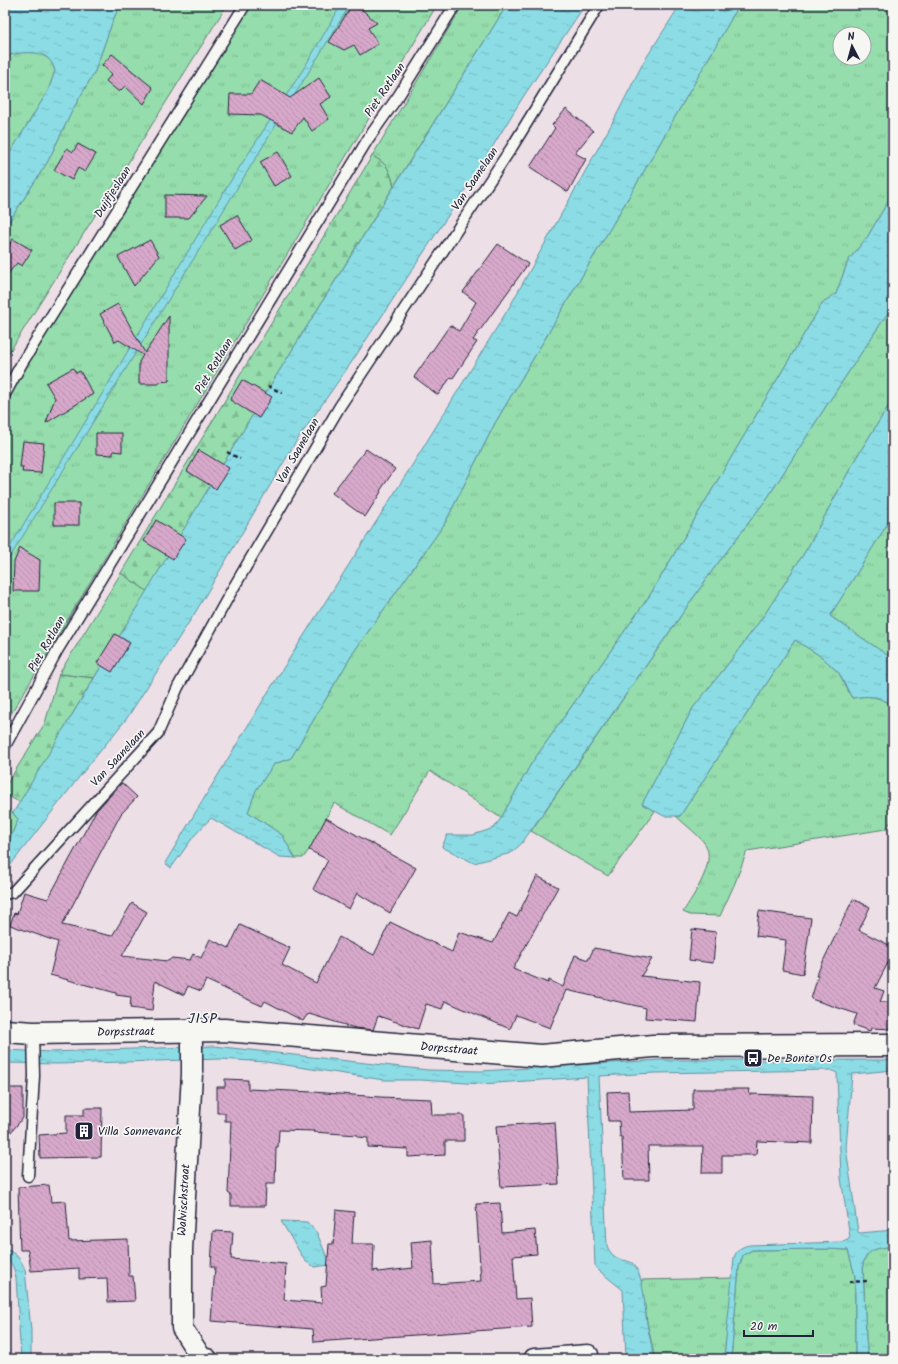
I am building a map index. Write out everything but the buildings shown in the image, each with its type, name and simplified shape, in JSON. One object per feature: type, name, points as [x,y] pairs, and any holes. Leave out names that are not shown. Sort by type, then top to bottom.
[{"type":"street","name":"Dorpsstraat","points":[[5,1031],[33,1039],[191,1037],[224,1030],[542,1056],[653,1046],[893,1045]]},
{"type":"street","name":"Walvischstraat","points":[[191,1037],[192,1074],[182,1250],[182,1328],[202,1358],[207,1359]]},
{"type":"street","points":[[534,1359],[588,1355]]},
{"type":"lane","name":"Duijfjeslaan","points":[[5,394],[34,344],[245,5]]},
{"type":"lane","name":"Piet Rotlaan","points":[[5,746],[57,651],[355,159],[399,95],[455,5]]},
{"type":"lane","name":"Van Saanelaan","points":[[5,894],[13,892],[158,734],[178,687],[231,592],[340,406],[512,147],[599,5]]},
{"type":"lane","points":[[28,1176],[34,1076],[33,1039]]},
{"type":"path","points":[[268,386],[282,393]]},
{"type":"path","points":[[227,452],[240,459]]},
{"type":"path","points":[[849,1282],[867,1281]]},
{"type":"green space","points":[[120,5],[227,5],[5,359],[5,228],[48,161],[73,109],[95,71],[113,20]]},
{"type":"green space","points":[[244,5],[437,5],[5,724],[5,402]]},
{"type":"green space","points":[[463,5],[507,5],[394,186],[391,175],[385,165],[372,156]]},
{"type":"green space","points":[[739,5],[893,5],[893,193],[868,236],[848,261],[836,294],[823,302],[650,595],[531,764],[501,818],[430,771],[390,835],[334,803],[311,847],[303,858],[295,858],[282,835],[248,812],[256,790],[274,764],[291,758],[353,653],[445,523],[495,423],[640,178]]},
{"type":"green space","points":[[22,52],[39,53],[51,60],[55,71],[48,91],[5,161],[5,56]]},
{"type":"green space","points":[[372,156],[385,165],[391,175],[394,186],[273,381],[147,591],[121,573]]},
{"type":"green space","points":[[893,305],[893,399],[856,458],[808,547],[765,614],[693,708],[642,804],[655,811],[608,876],[531,831],[712,571],[768,497]]},
{"type":"green space","points":[[893,515],[893,659],[830,616]]},
{"type":"green space","points":[[121,573],[147,591],[94,678],[59,674]]},
{"type":"green space","points":[[795,640],[822,657],[839,673],[852,698],[873,697],[893,705],[893,818],[886,829],[747,851],[720,916],[690,915],[683,912],[702,879],[708,860],[708,851],[705,844],[695,833],[676,816],[680,816]]},
{"type":"green space","points":[[59,674],[94,678],[20,802],[5,795],[5,787],[45,723]]},
{"type":"green space","points":[[5,807],[18,819],[5,851]]},
{"type":"green space","points":[[893,1246],[893,1359],[868,1359],[863,1264],[868,1254],[874,1250]]},
{"type":"green space","points":[[752,1250],[848,1250],[855,1276],[855,1359],[731,1359],[739,1267],[743,1255]]},
{"type":"green space","points":[[733,1278],[724,1359],[655,1359],[647,1322],[641,1280]]},
{"type":"water","points":[[5,5],[120,5],[113,20],[95,71],[73,109],[48,161],[5,228],[5,161],[48,91],[55,71],[52,63],[47,58],[36,53],[5,56]]},
{"type":"water","points":[[341,5],[350,5],[5,565],[5,555],[228,185],[304,68]]},
{"type":"water","points":[[507,5],[585,5],[523,97],[480,167],[351,363],[295,443],[195,613],[127,718],[5,872],[5,851],[18,819],[13,813],[273,381]]},
{"type":"water","points":[[680,5],[739,5],[640,178],[495,423],[445,523],[353,653],[291,758],[274,764],[256,790],[248,812],[282,835],[295,858],[280,857],[211,818],[194,836],[171,868],[165,863],[270,689],[416,459],[510,306],[615,118],[643,63]]},
{"type":"water","points":[[893,193],[893,305],[768,497],[712,571],[522,843],[511,853],[474,863],[442,847],[447,835],[473,835],[494,828],[501,818],[531,764],[650,595],[823,302],[836,294],[848,261],[868,236]]},
{"type":"water","points":[[893,399],[893,515],[830,616],[893,659],[893,705],[873,697],[852,698],[839,673],[822,657],[795,640],[680,816],[664,816],[642,804],[693,708],[765,614],[808,547],[856,458]]},
{"type":"water","points":[[214,1046],[428,1070],[481,1071],[661,1060],[893,1060],[893,1070],[852,1074],[846,1148],[858,1232],[893,1230],[893,1246],[874,1250],[868,1254],[863,1264],[868,1359],[855,1359],[855,1276],[848,1250],[826,1249],[752,1250],[743,1255],[739,1267],[731,1359],[724,1359],[734,1258],[742,1247],[750,1245],[842,1242],[848,1240],[850,1237],[841,1178],[837,1073],[831,1070],[655,1073],[599,1076],[607,1246],[614,1256],[633,1263],[641,1279],[647,1323],[655,1359],[626,1359],[623,1290],[597,1269],[595,1265],[587,1077],[481,1084],[421,1080],[384,1080],[266,1062],[221,1059],[58,1064],[5,1063],[5,1050],[50,1052]]},
{"type":"water","points":[[281,1221],[307,1222],[317,1233],[326,1255],[335,1264],[315,1267],[305,1261]]},
{"type":"water","points":[[5,1249],[18,1257],[25,1270],[31,1330],[31,1359],[21,1359],[16,1278],[14,1269],[5,1258]]},
{"type":"place","name":"De Bonte Os","points":[[753,1058]]},
{"type":"place","name":"Villa Sonnevanck","points":[[84,1131]]},
{"type":"district","name":"JISP","points":[[203,1019]]}]
